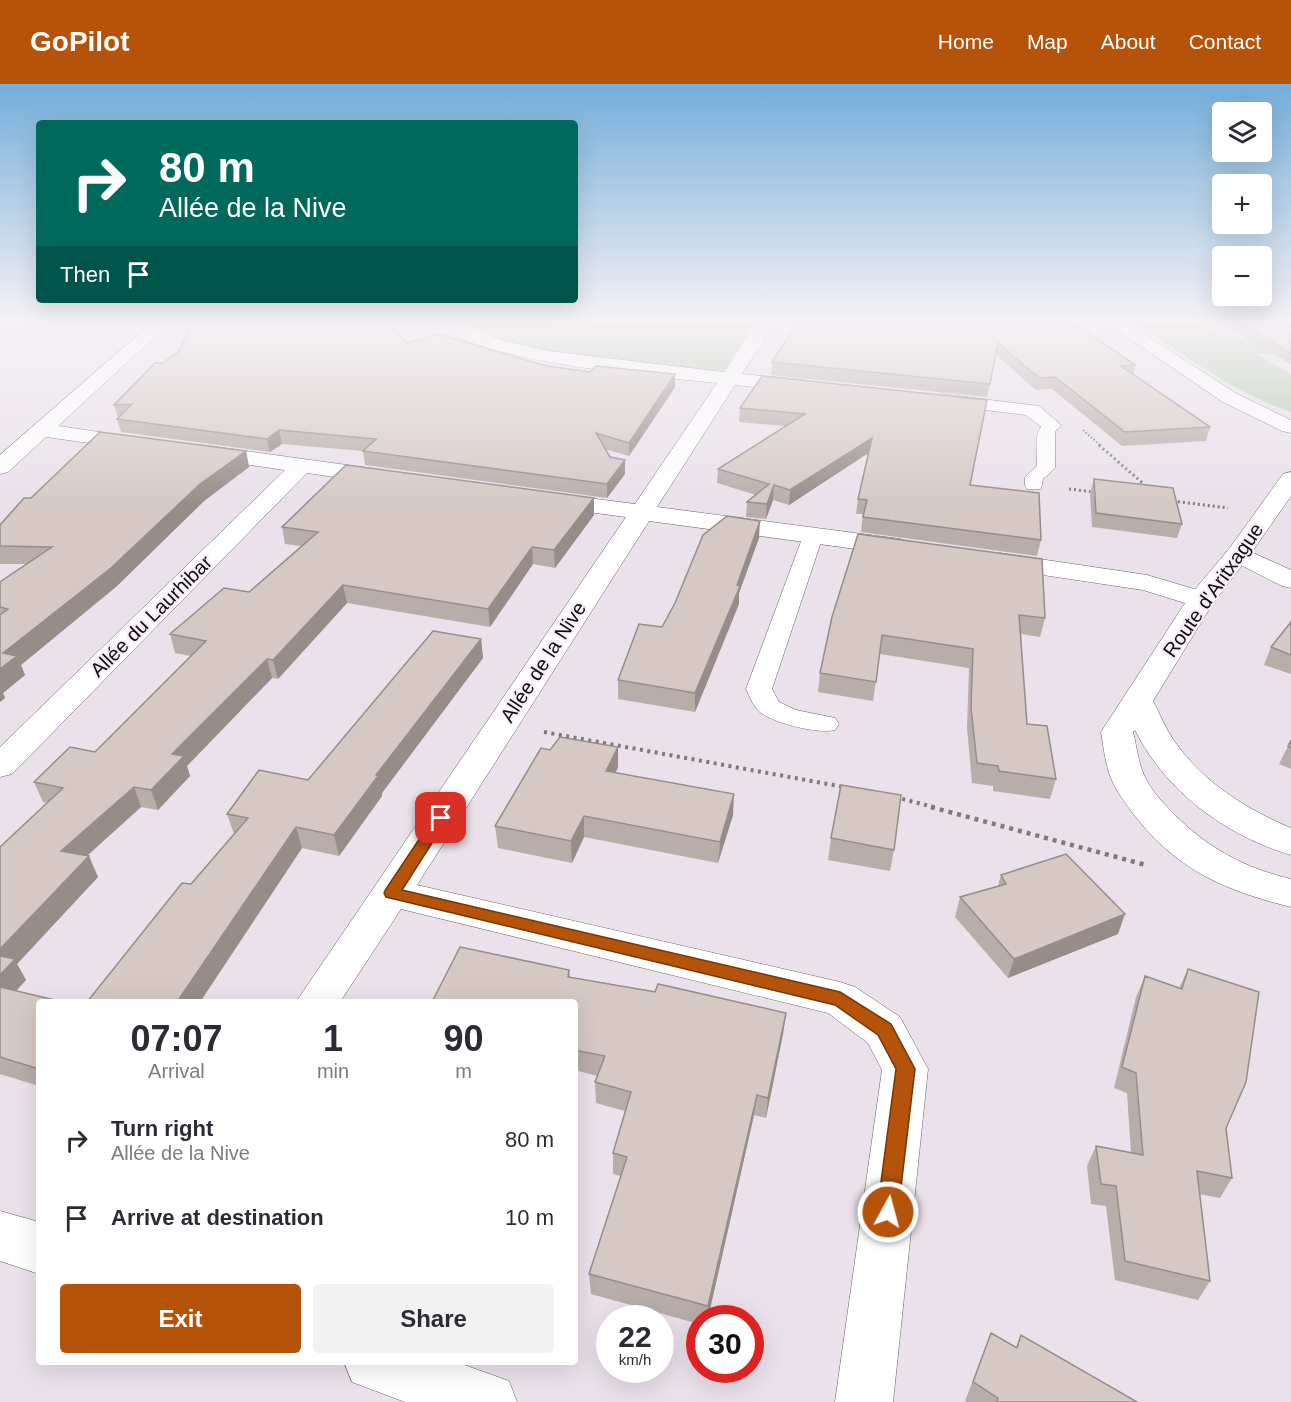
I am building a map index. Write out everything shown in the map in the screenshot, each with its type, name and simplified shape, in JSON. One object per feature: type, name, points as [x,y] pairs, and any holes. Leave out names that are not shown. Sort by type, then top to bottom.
[{"type":"street","points":[[0,467],[94,383]]},
{"type":"street","name":"Allée de la Nive","points":[[319,999],[392,893],[727,383]]},
{"type":"street","points":[[772,383],[823,388]]},
{"type":"street","points":[[1206,383],[1230,398],[1290,427]]},
{"type":"street","points":[[927,399],[1032,410],[1051,425]]},
{"type":"street","points":[[1290,427],[1281,430],[1278,435],[1279,440],[1291,449]]},
{"type":"street","points":[[40,430],[406,480]]},
{"type":"street","name":"Allée du Laurhibar","points":[[0,766],[302,466]]},
{"type":"street","name":"Route d'Aritxague","points":[[1291,479],[1238,554],[1201,600],[1117,732],[1127,775],[1147,807],[1198,858],[1230,874],[1291,892]]},
{"type":"street","points":[[533,498],[928,551]]},
{"type":"street","points":[[1238,554],[1291,580]]},
{"type":"street","points":[[973,558],[1111,576],[1147,583],[1201,600]]},
{"type":"street","points":[[1138,702],[1164,751],[1198,789],[1230,812],[1266,832],[1291,842]]},
{"type":"street","points":[[392,893],[840,999],[884,1030],[906,1069],[864,1402]]},
{"type":"street","points":[[0,1236],[36,1247]]},
{"type":"street","points":[[381,1365],[488,1402]]},
{"type":"lane","points":[[1034,485],[1034,477],[1046,468],[1046,431],[1051,425]]},
{"type":"lane","points":[[813,536],[759,689],[769,707],[788,717],[826,724]]},
{"type":"path","points":[[1051,425],[1081,429],[1152,492]]},
{"type":"path","points":[[1034,485],[1103,493]]},
{"type":"path","points":[[1172,501],[1268,512]]},
{"type":"path","points":[[502,724],[850,789]]},
{"type":"path","points":[[884,795],[1153,867],[1198,858]]},
{"type":"green space","points":[[1227,383],[1291,383],[1291,412],[1270,404]]},
{"type":"building","points":[[136,383],[669,383],[629,443],[596,433],[610,457],[625,460],[607,484],[363,451],[376,439],[279,430],[267,439],[117,419],[132,404],[114,405]]},
{"type":"building","points":[[758,383],[823,383],[987,400],[970,485],[1039,493],[1041,540],[863,517],[867,500],[858,499],[872,438],[790,490],[774,485],[767,504],[747,502],[769,484],[718,469],[805,414],[740,408]]},
{"type":"building","points":[[1062,383],[1145,383],[1210,427],[1125,432]]},
{"type":"building","points":[[100,432],[246,451],[200,484],[111,568],[3,653],[17,656],[0,669],[0,615],[8,609],[0,607],[0,582],[52,547],[0,546],[0,525],[24,498],[31,498]]},
{"type":"building","points":[[346,465],[594,498],[554,550],[532,547],[488,609],[343,585],[273,660],[267,659],[172,754],[184,756],[151,790],[134,787],[61,851],[89,856],[0,949],[0,847],[63,788],[34,782],[70,747],[95,752],[206,641],[170,634],[224,588],[249,592],[318,532],[282,527]]},
{"type":"building","points":[[1094,479],[1173,488],[1182,524],[1096,513]]},
{"type":"building","points":[[727,516],[760,521],[737,585],[740,586],[695,693],[618,680],[639,624],[662,627],[675,603],[703,535]]},
{"type":"building","points":[[858,534],[1042,559],[1045,618],[1019,615],[1027,724],[1047,726],[1056,779],[999,771],[998,766],[977,763],[971,708],[973,649],[882,635],[876,682],[820,673],[832,617]]},
{"type":"building","points":[[1291,622],[1291,655],[1271,647]]},
{"type":"building","points":[[433,631],[481,639],[376,775],[378,776],[334,835],[296,827],[179,999],[89,999],[182,883],[191,884],[248,818],[227,814],[259,770],[308,780]]},
{"type":"building","points":[[560,737],[618,747],[606,771],[734,794],[720,842],[584,816],[571,841],[495,826],[541,748],[550,750]]},
{"type":"building","points":[[841,785],[901,795],[894,850],[831,838]]},
{"type":"building","points":[[1066,854],[1125,914],[1014,959],[960,897],[1006,884],[1001,875]]},
{"type":"building","points":[[460,947],[569,970],[568,977],[655,992],[658,984],[786,1013],[768,1098],[757,1095],[708,1305],[589,1274],[627,1157],[613,1153],[631,1092],[595,1082],[605,1056],[578,1051],[578,999],[434,999]]},
{"type":"building","points":[[0,956],[15,959],[0,975]]},
{"type":"building","points":[[1188,969],[1259,992],[1246,1082],[1226,1128],[1232,1178],[1197,1171],[1210,1281],[1125,1261],[1116,1186],[1101,1184],[1096,1146],[1143,1155],[1136,1073],[1122,1067],[1145,976],[1182,989]]},
{"type":"building","points":[[0,987],[50,999],[36,999],[36,1068],[0,1057]]},
{"type":"building","points":[[991,1333],[1017,1348],[1021,1335],[1137,1402],[997,1402],[998,1398],[973,1382]]},
{"type":"route","points":[[441,818],[392,893],[840,999],[884,1030],[906,1069],[888,1212]]}]
